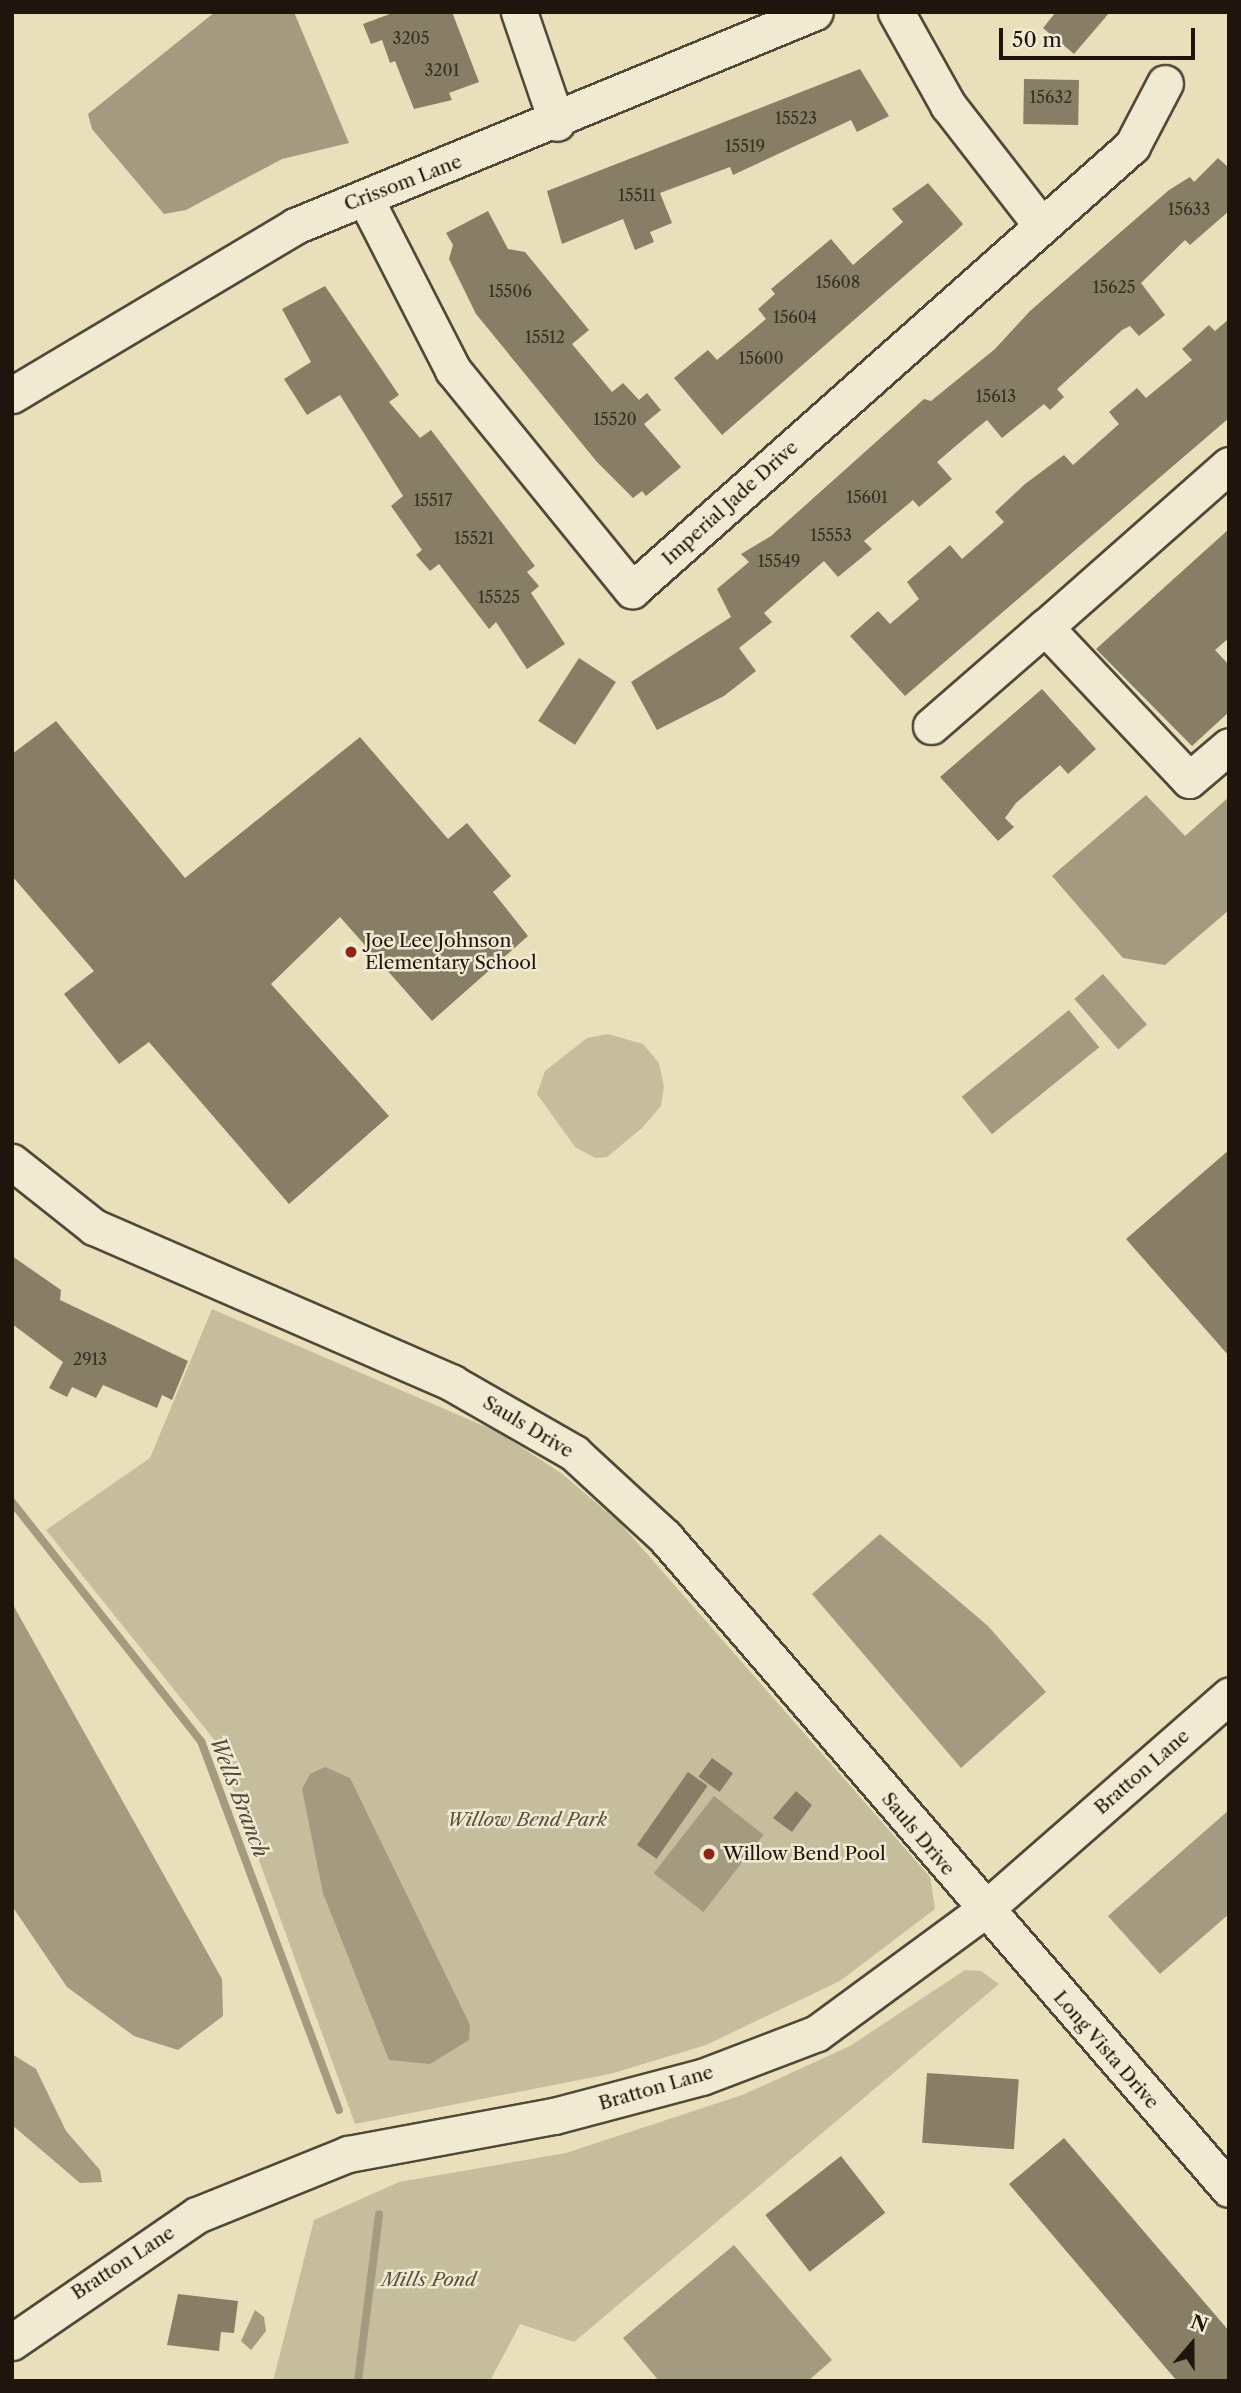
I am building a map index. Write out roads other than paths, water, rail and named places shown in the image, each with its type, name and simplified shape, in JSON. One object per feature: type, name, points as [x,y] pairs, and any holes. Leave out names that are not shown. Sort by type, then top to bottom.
[{"type":"street","points":[[519,12],[557,123]]},
{"type":"street","name":"Crissom Lane","points":[[12,395],[295,226],[557,123],[814,12]]},
{"type":"street","points":[[896,12],[947,105],[1042,226]]},
{"type":"street","name":"Imperial Jade Drive","points":[[365,198],[453,370],[632,590],[1132,146],[1165,83]]},
{"type":"street","points":[[931,726],[1229,465]]},
{"type":"street","points":[[1045,627],[1189,780],[1229,746]]},
{"type":"street","name":"Sauls Drive","points":[[12,1162],[94,1227],[452,1383],[574,1453],[665,1537],[983,1911]]},
{"type":"street","name":"Bratton Lane","points":[[12,2342],[197,2215],[348,2154],[554,2116],[702,2077],[817,2033],[983,1911],[1229,1696]]},
{"type":"street","name":"Long Vista Drive","points":[[983,1911],[1229,2189]]},
{"type":"waterway","name":"Wells Branch","points":[[12,1502],[201,1741],[339,2110]]},
{"type":"waterway","name":"Wells Branch","points":[[358,2381],[379,2214]]},
{"type":"place","name":"Joe Lee Johnson Elementary School","points":[[351,952]]},
{"type":"place","name":"Willow Bend Pool","points":[[709,1854]]},
{"type":"park label","name":"Willow Bend Park","points":[[527,1820]]},
{"type":"park label","name":"Mills Pond","points":[[429,2280]]}]
